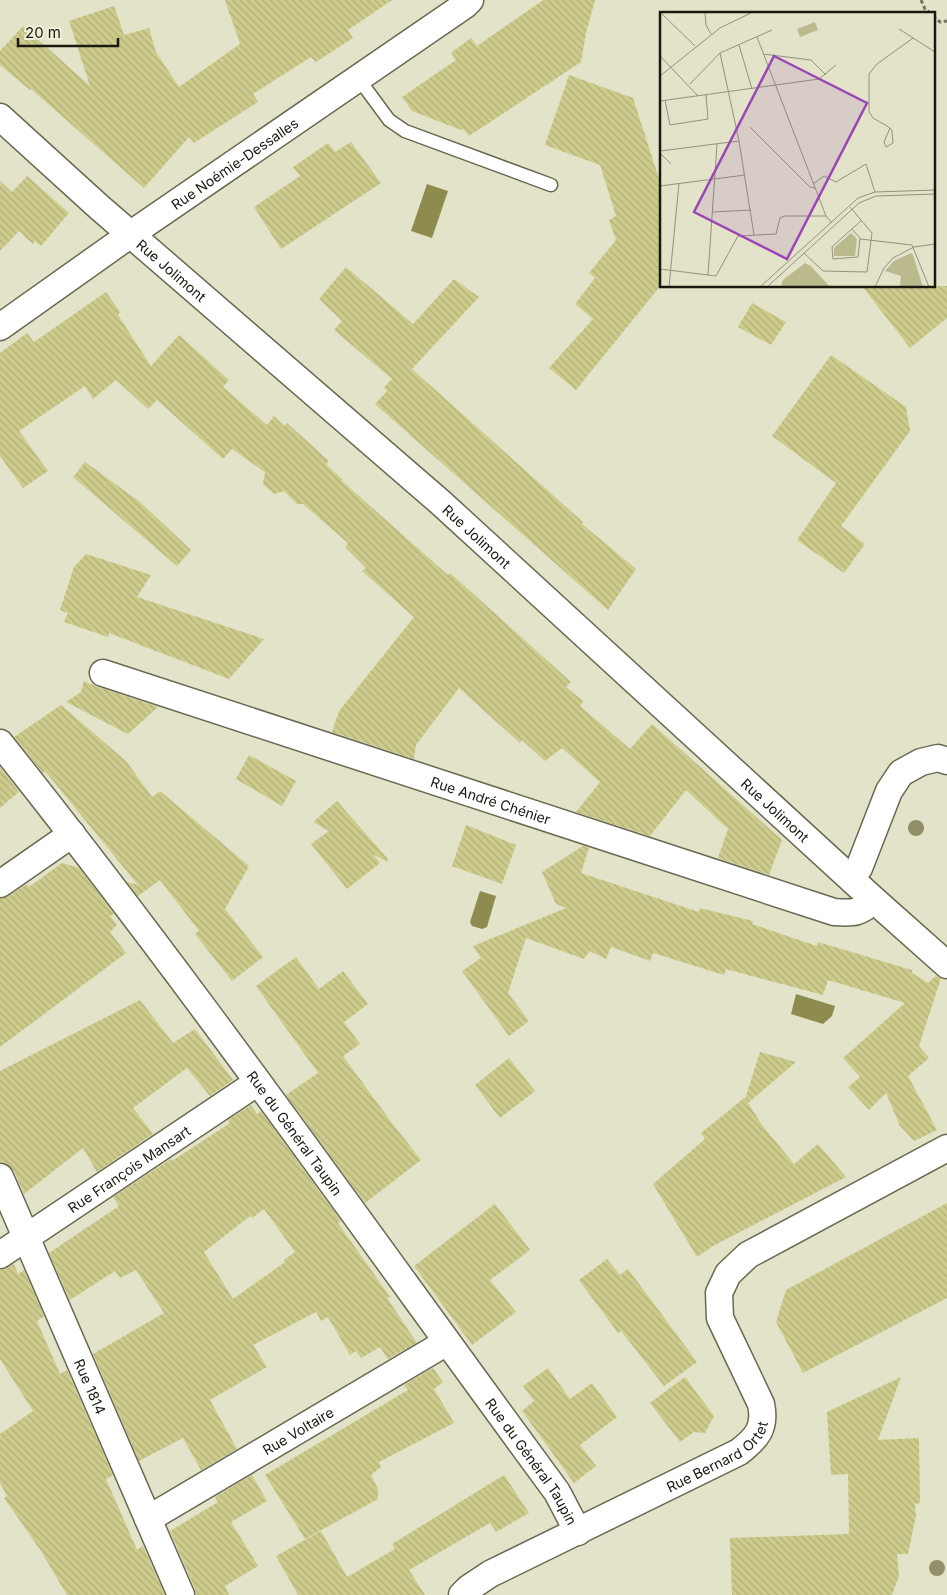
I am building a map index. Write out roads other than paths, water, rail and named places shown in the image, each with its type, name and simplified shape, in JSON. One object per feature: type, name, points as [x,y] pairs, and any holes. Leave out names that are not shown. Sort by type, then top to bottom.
[{"type":"street","name":"Rue Noémie-Dessalles","points":[[0,327],[131,234],[470,0]]},
{"type":"street","name":"Rue Jolimont","points":[[0,116],[99,207],[440,502],[947,965]]},
{"type":"street","name":"Rue André Chénier","points":[[103,673],[834,912],[853,913],[864,909],[874,900]]},
{"type":"street","name":"Rue du Général Taupin","points":[[0,743],[72,834],[258,1082],[557,1492],[578,1532]]},
{"type":"street","points":[[850,876],[859,868],[889,791],[902,773],[921,762],[938,758],[947,761]]},
{"type":"street","points":[[0,884],[72,834]]},
{"type":"street","name":"Rue François Mansart","points":[[0,1255],[258,1082]]},
{"type":"street","name":"Rue Bernard Ortet","points":[[462,1595],[490,1574],[739,1452],[754,1440],[761,1428],[764,1416],[761,1404],[720,1318],[718,1293],[728,1274],[748,1255],[947,1148]]},
{"type":"street","name":"Rue 1814","points":[[0,1177],[180,1595]]},
{"type":"street","name":"Rue Voltaire","points":[[148,1518],[447,1342]]},
{"type":"lane","points":[[358,78],[389,120],[405,132],[551,185]]}]
